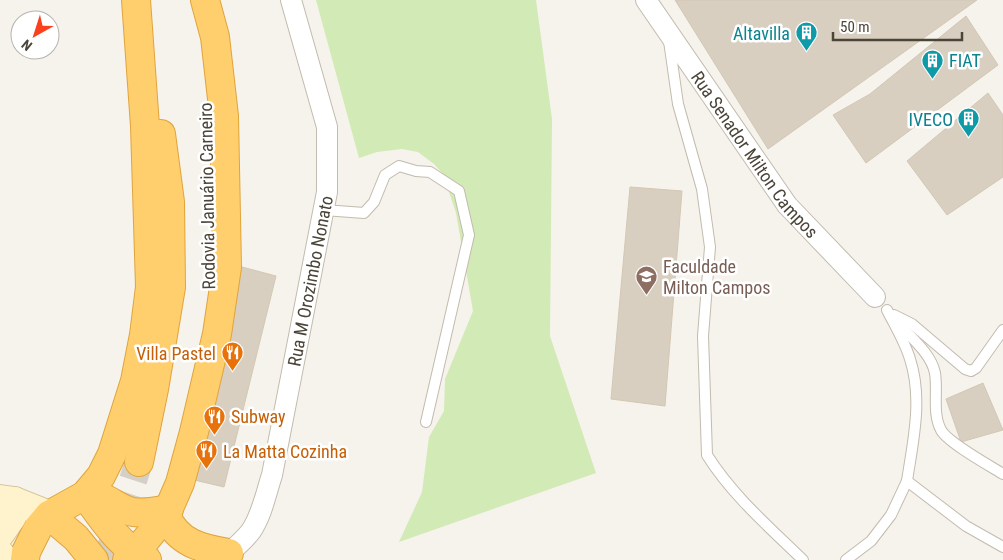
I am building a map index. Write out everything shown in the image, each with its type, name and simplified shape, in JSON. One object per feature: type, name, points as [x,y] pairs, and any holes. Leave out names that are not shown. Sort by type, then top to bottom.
[{"type":"highway","points":[[137,0],[149,45],[170,202],[171,287],[154,389],[139,462]]},
{"type":"highway","points":[[25,560],[26,552],[38,528],[49,515],[85,495],[101,476],[115,445],[135,381],[144,335],[150,286],[145,126],[137,0]]},
{"type":"highway","name":"Rodovia Januário Carneiro","points":[[169,479],[188,413],[207,329],[212,266],[210,184],[204,82],[191,0]]},
{"type":"highway","points":[[85,495],[109,529],[136,558],[168,512],[180,483],[194,432],[217,334],[227,267],[224,116],[215,37],[205,0]]},
{"type":"highway","points":[[85,495],[98,496],[132,512],[168,512]]},
{"type":"highway","points":[[168,512],[185,549],[202,548],[224,557]]},
{"type":"highway","points":[[49,515],[76,538],[94,560]]},
{"type":"street","name":"Rua M Orozimbo Nonato","points":[[224,557],[244,540],[252,529],[259,516],[272,475],[327,192],[327,127],[291,0]]},
{"type":"street","name":"Rua Senador Milton Campos","points":[[646,0],[787,205],[881,304]]},
{"type":"street","points":[[7,500],[49,515]]},
{"type":"street","points":[[0,534],[12,517],[7,500]]},
{"type":"street","points":[[0,554],[6,560]]},
{"type":"lane","points":[[668,32],[678,104],[702,189],[710,247],[703,336],[707,455],[749,508],[803,560]]},
{"type":"lane","points":[[324,210],[364,213],[374,202],[385,175],[399,166],[416,171],[430,172],[458,192],[469,235],[426,422]]},
{"type":"lane","points":[[881,304],[912,324],[965,369],[971,371],[976,368],[1003,330]]},
{"type":"lane","points":[[881,304],[922,347],[934,371],[936,412],[941,431],[968,453],[1003,474]]},
{"type":"lane","points":[[846,560],[871,541],[891,516],[907,481],[916,420],[916,385],[910,358],[881,304]]},
{"type":"lane","points":[[907,481],[966,526],[1003,547]]},
{"type":"green space","points":[[316,0],[536,0],[552,119],[550,336],[596,473],[399,542],[422,492],[429,437],[444,411],[445,379],[473,311],[456,213],[443,174],[434,164],[418,152],[402,149],[377,152],[359,158]]},
{"type":"building","name":"Altavilla","points":[[675,0],[977,0],[768,149]]},
{"type":"building","name":"FIAT","points":[[966,16],[998,65],[866,163],[833,115],[870,94]]},
{"type":"building","name":"IVECO","points":[[988,93],[1003,115],[1003,177],[947,215],[907,161]]},
{"type":"building","name":"Faculdade Milton Campos","points":[[630,187],[682,191],[665,406],[611,399]]},
{"type":"building","points":[[242,267],[276,276],[224,487],[190,479]]},
{"type":"building","points":[[983,383],[1003,430],[961,442],[946,399]]},
{"type":"tunnel","points":[[107,560],[139,462]]},
{"type":"place","name":"Altavilla","points":[[806,52]]},
{"type":"place","name":"FIAT","points":[[933,79]]},
{"type":"place","name":"IVECO","points":[[969,138]]},
{"type":"place","name":"Faculdade Milton Campos","points":[[647,295]]},
{"type":"place","name":"Villa Pastel","points":[[232,372]]},
{"type":"place","name":"Subway","points":[[215,435]]},
{"type":"place","name":"La Matta Cozinha","points":[[207,470]]}]
